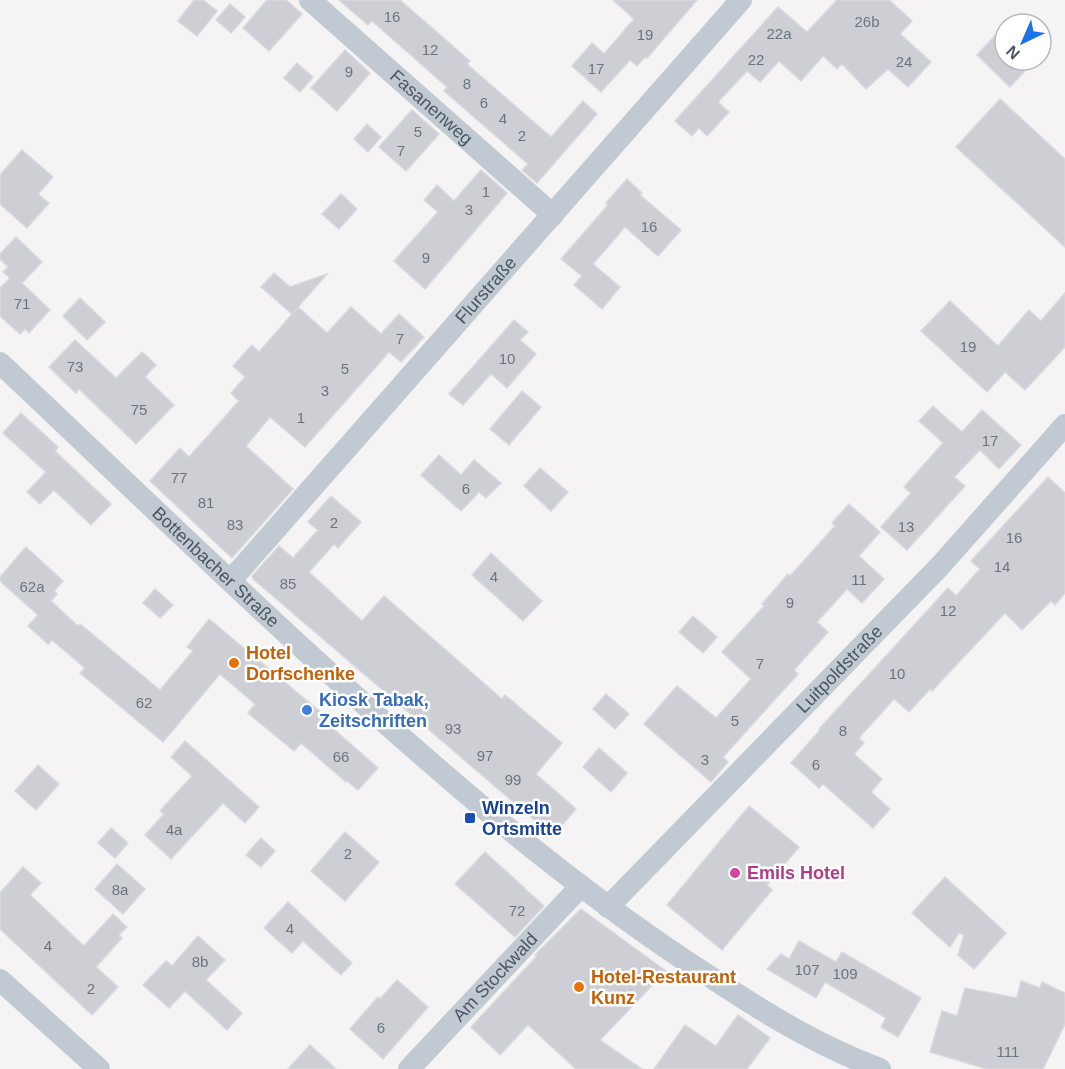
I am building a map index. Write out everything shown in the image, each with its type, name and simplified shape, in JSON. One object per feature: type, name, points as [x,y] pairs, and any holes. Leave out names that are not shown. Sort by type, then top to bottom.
[{"type":"street","name":"Fasanenweg","points":[[310,0],[553,215]]},
{"type":"street","name":"Flurstraße","points":[[231,580],[741,0]]},
{"type":"street","name":"Bottenbacher Straße","points":[[0,363],[231,580],[466,794],[580,886],[682,959],[775,1020],[812,1040],[880,1069]]},
{"type":"street","name":"Luitpoldstraße","points":[[608,907],[924,582],[1065,425]]},
{"type":"street","name":"Am Stockwald","points":[[409,1069],[580,886]]},
{"type":"street","points":[[0,980],[99,1069]]},
{"type":"building","points":[[194,0],[203,0],[217,11],[197,36],[178,21]]},
{"type":"building","points":[[267,0],[286,0],[302,14],[269,51],[243,28]]},
{"type":"building","points":[[339,0],[400,0],[470,61],[467,64],[551,137],[583,101],[597,114],[537,183],[522,170],[528,164],[444,91],[447,87],[372,21],[368,25]]},
{"type":"building","points":[[613,0],[697,0],[647,58],[645,57],[637,66],[630,60],[601,92],[572,66],[592,43],[604,54],[634,19]]},
{"type":"building","points":[[837,0],[889,0],[912,21],[900,34],[931,62],[908,87],[888,69],[866,89],[842,64],[837,69],[823,56],[801,81],[779,61],[760,82],[747,71],[718,102],[729,112],[707,136],[699,128],[692,136],[675,121],[778,7],[807,32]]},
{"type":"building","points":[[230,4],[245,17],[231,33],[216,20]]},
{"type":"building","points":[[993,38],[993,71],[977,55]]},
{"type":"building","points":[[345,50],[370,73],[337,111],[311,88]]},
{"type":"building","points":[[297,63],[313,77],[300,92],[284,78]]},
{"type":"building","points":[[995,72],[1024,72],[1010,87]]},
{"type":"building","points":[[1000,99],[1065,159],[1065,247],[956,147]]},
{"type":"building","points":[[412,110],[439,134],[406,171],[379,147]]},
{"type":"building","points":[[367,124],[381,137],[368,152],[354,139]]},
{"type":"building","points":[[22,150],[53,177],[38,194],[49,203],[27,228],[0,204],[0,175]]},
{"type":"building","points":[[481,170],[507,193],[425,289],[394,261],[438,212],[424,200],[437,185],[454,201]]},
{"type":"building","points":[[627,179],[642,193],[640,195],[681,230],[658,256],[625,227],[593,264],[620,287],[602,309],[574,285],[582,276],[561,259],[608,205],[606,203]]},
{"type":"building","points":[[341,194],[357,209],[339,229],[322,214]]},
{"type":"building","points":[[16,237],[42,262],[22,283],[50,310],[29,333],[25,329],[20,334],[0,316],[0,288],[10,278],[3,272],[8,267],[0,259],[0,254]]},
{"type":"building","points":[[274,273],[290,287],[327,274],[292,314],[261,287]]},
{"type":"building","points":[[1065,293],[1065,347],[1025,390],[1005,372],[987,392],[921,331],[950,301],[998,346],[1029,310],[1041,321]]},
{"type":"building","points":[[80,298],[105,322],[87,340],[63,316]]},
{"type":"building","points":[[298,307],[327,333],[351,307],[381,334],[399,314],[424,337],[401,362],[389,352],[305,447],[270,417],[246,446],[293,489],[232,558],[150,481],[180,448],[189,457],[239,401],[231,393],[245,377],[233,366],[252,345],[259,352]]},
{"type":"building","points":[[514,320],[528,332],[520,340],[536,354],[507,388],[491,374],[463,405],[449,394]]},
{"type":"building","points":[[75,340],[116,378],[142,352],[156,365],[145,377],[174,405],[136,444],[79,389],[76,393],[49,367]]},
{"type":"building","points":[[522,391],[541,407],[509,445],[490,429]]},
{"type":"building","points":[[933,406],[962,432],[982,410],[1021,445],[999,469],[980,450],[954,477],[965,486],[907,550],[881,527],[911,493],[904,487],[943,443],[919,421]]},
{"type":"building","points":[[21,413],[58,447],[55,451],[111,504],[91,525],[54,490],[40,504],[27,492],[46,472],[3,433]]},
{"type":"building","points":[[439,455],[461,475],[474,460],[501,483],[486,498],[479,492],[461,511],[421,475]]},
{"type":"building","points":[[540,468],[568,492],[551,511],[524,486]]},
{"type":"building","points":[[1048,477],[1065,493],[1065,593],[1055,605],[1051,601],[1022,630],[1005,613],[932,691],[930,689],[909,712],[894,699],[859,738],[864,743],[854,754],[882,779],[871,792],[890,809],[873,828],[823,784],[819,788],[791,763],[819,729],[948,588],[956,596],[980,569],[971,561]]},
{"type":"building","points":[[331,496],[361,522],[338,548],[334,544],[309,572],[362,621],[384,596],[502,699],[505,695],[562,743],[536,774],[576,809],[553,836],[253,579],[252,576],[279,546],[293,558],[318,530],[308,522]]},
{"type":"building","points":[[849,504],[880,532],[859,556],[884,579],[862,603],[847,589],[817,622],[828,632],[794,670],[798,674],[723,757],[728,762],[711,782],[644,724],[677,686],[716,718],[751,679],[722,652],[764,606],[762,604],[788,574],[790,576],[835,526],[832,523]]},
{"type":"building","points":[[26,547],[63,581],[54,591],[57,594],[51,601],[78,626],[80,624],[160,690],[193,651],[187,647],[209,619],[324,715],[321,718],[378,768],[358,790],[301,743],[294,751],[248,713],[255,704],[220,674],[163,742],[80,673],[85,668],[52,640],[48,644],[28,626],[38,615],[0,581],[0,577]]},
{"type":"building","points":[[491,553],[542,601],[523,621],[472,575]]},
{"type":"building","points":[[155,589],[173,605],[160,618],[143,603]]},
{"type":"building","points":[[693,616],[717,637],[703,653],[679,632]]},
{"type":"building","points":[[606,694],[629,714],[615,729],[593,709]]},
{"type":"building","points":[[185,741],[259,807],[245,823],[223,803],[171,859],[145,835],[164,814],[160,811],[192,776],[171,757]]},
{"type":"building","points":[[599,748],[627,773],[611,792],[583,767]]},
{"type":"building","points":[[38,765],[59,784],[36,810],[15,791]]},
{"type":"building","name":"Emils Hotel","points":[[749,806],[799,847],[767,885],[772,890],[722,950],[667,905]]},
{"type":"building","points":[[111,828],[128,843],[115,858],[98,843]]},
{"type":"building","points":[[345,832],[379,862],[345,901],[311,871]]},
{"type":"building","points":[[261,838],[275,851],[261,867],[246,855]]},
{"type":"building","points":[[485,852],[544,906],[515,937],[455,884]]},
{"type":"building","points":[[117,864],[145,889],[123,914],[95,889]]},
{"type":"building","points":[[23,867],[41,883],[30,895],[84,946],[113,914],[127,927],[119,935],[122,938],[96,967],[118,987],[92,1015],[0,929],[0,893]]},
{"type":"building","points":[[945,877],[1006,933],[974,969],[958,955],[964,935],[959,933],[950,947],[912,913]]},
{"type":"building","points":[[288,902],[352,963],[341,975],[303,941],[292,953],[264,928]]},
{"type":"building","name":"Hotel-Restaurant Kunz","points":[[581,909],[666,971],[600,1040],[642,1069],[576,1069],[528,1025],[500,1055],[471,1027],[537,956],[535,955]]},
{"type":"building","points":[[198,936],[225,960],[206,980],[242,1013],[227,1030],[185,991],[169,1008],[143,985],[166,961],[172,966]]},
{"type":"building","points":[[799,941],[836,962],[842,952],[921,998],[898,1037],[881,1027],[886,1018],[825,982],[816,998],[767,969],[781,954],[789,959]]},
{"type":"building","points":[[397,980],[428,1007],[383,1059],[350,1029],[378,997],[380,999]]},
{"type":"building","points":[[1021,981],[1040,988],[1042,982],[1065,993],[1065,1024],[1043,1069],[987,1069],[930,1052],[942,1011],[957,1016],[965,988],[1017,998]]},
{"type":"building","points":[[738,1015],[770,1038],[747,1069],[654,1069],[685,1025],[716,1046]]},
{"type":"building","points":[[310,1045],[336,1069],[288,1069]]},
{"type":"place","name":"Hotel Dorfschenke","points":[[234,663]]},
{"type":"place","name":"Kiosk Tabak, Zeitschriften","points":[[307,710]]},
{"type":"place","name":"Winzeln Ortsmitte","points":[[470,818]]},
{"type":"place","name":"Emils Hotel","points":[[735,873]]},
{"type":"place","name":"Hotel-Restaurant Kunz","points":[[579,987]]}]
